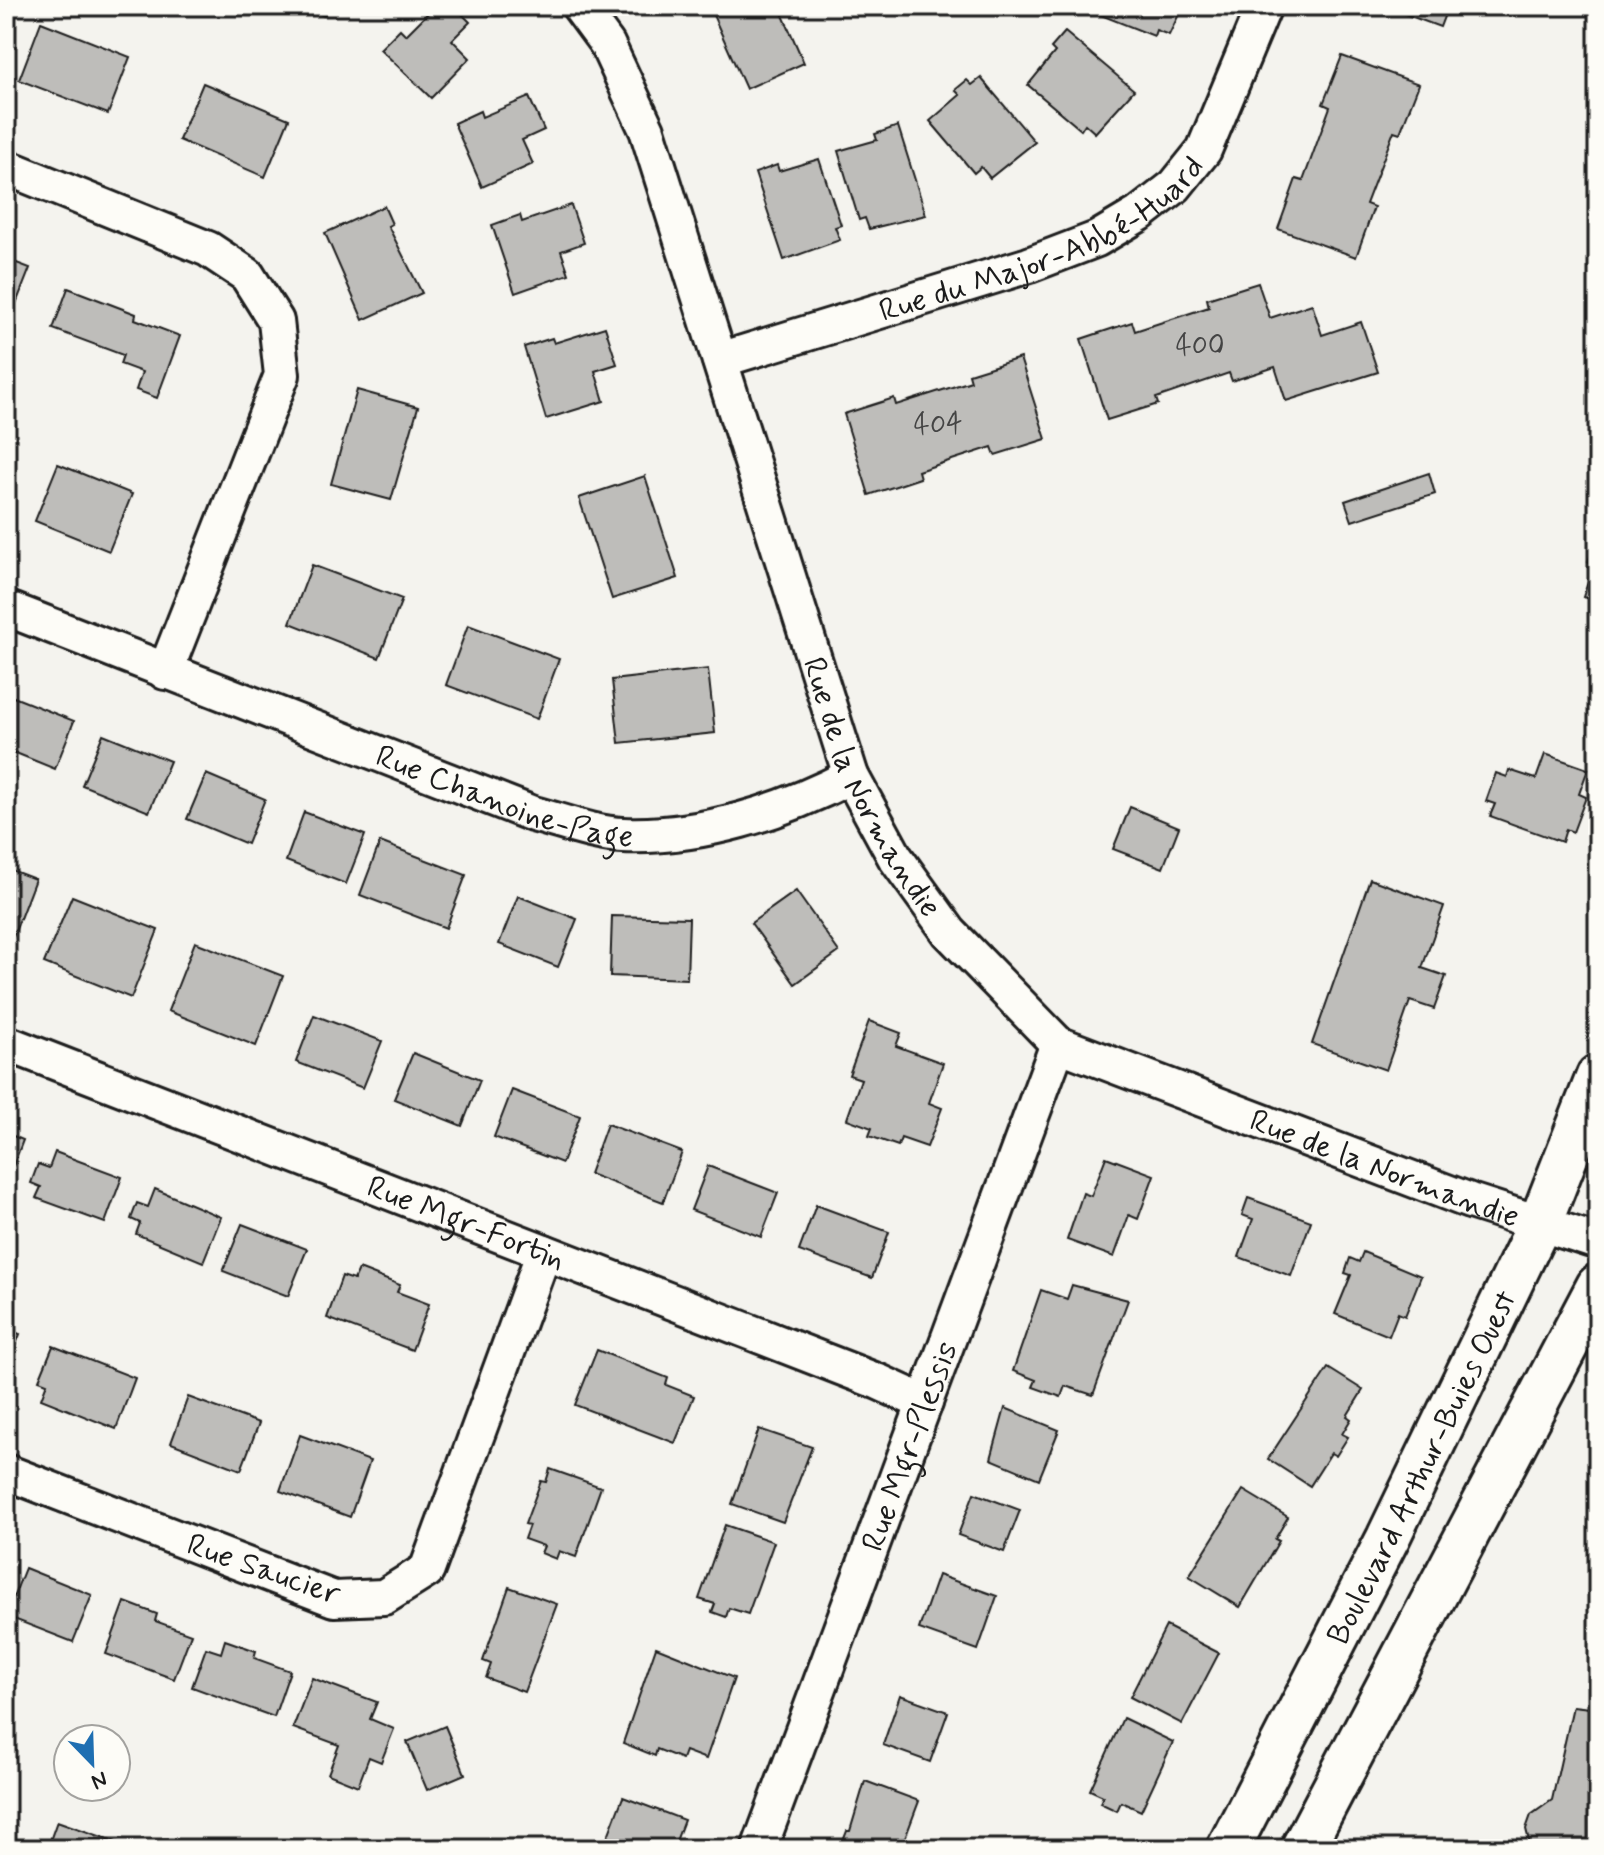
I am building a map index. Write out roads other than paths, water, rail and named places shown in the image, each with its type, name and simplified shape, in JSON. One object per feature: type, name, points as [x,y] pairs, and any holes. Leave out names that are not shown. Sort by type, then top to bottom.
[{"type":"street","name":"Rue de la Normandie","points":[[579,6],[607,44],[647,130],[851,776],[895,857],[949,932],[1058,1044],[1470,1201],[1541,1221],[1598,1242]]},
{"type":"street","name":"Rue du Major-Abbé-Huard","points":[[720,360],[1029,265],[1097,239],[1139,214],[1175,186],[1204,150],[1264,6]]},
{"type":"street","points":[[6,167],[208,249],[247,275],[276,321],[282,375],[165,672]]},
{"type":"street","name":"Rue Chanoine-Page","points":[[6,608],[533,814],[620,835],[700,829],[801,802],[851,776]]},
{"type":"street","name":"Rue Mgr-Fortin","points":[[6,1043],[925,1403]]},
{"type":"street","name":"Rue Mgr-Plessis","points":[[759,1849],[1058,1044]]},
{"type":"street","name":"Boulevard Arthur-Buies Ouest","points":[[1228,1849],[1388,1538],[1541,1221],[1598,1076]]},
{"type":"street","name":"Rue Saucier","points":[[6,1472],[334,1599],[384,1597],[427,1570],[544,1252]]},
{"type":"street","name":"Boulevard Arthur-Buies Ouest","points":[[1302,1849],[1598,1286]]}]
